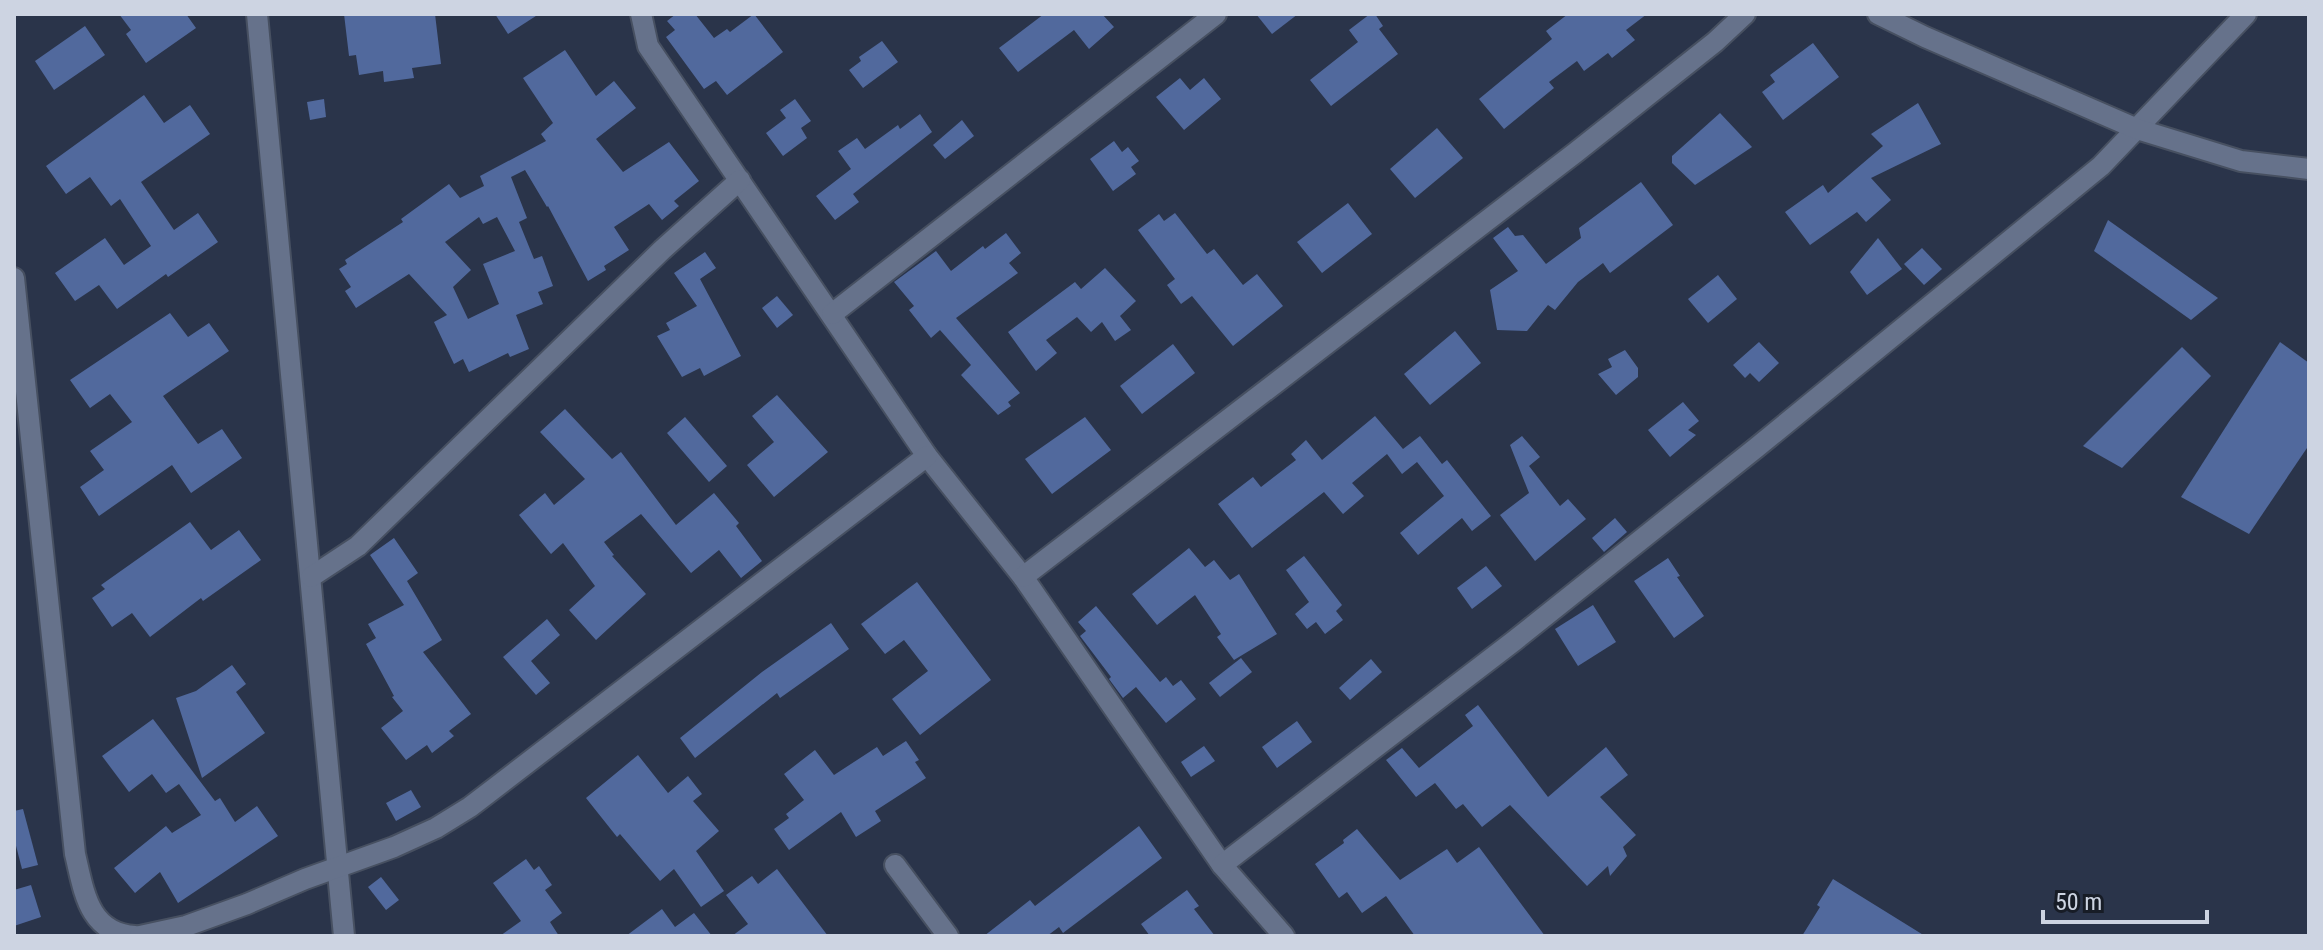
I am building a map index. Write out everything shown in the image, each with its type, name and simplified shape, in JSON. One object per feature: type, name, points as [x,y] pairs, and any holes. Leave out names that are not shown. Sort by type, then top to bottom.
[{"type":"street","points":[[257,14],[344,936]]},
{"type":"street","points":[[641,14],[648,46],[927,456],[1023,577],[1222,865],[1284,936]]},
{"type":"street","points":[[832,314],[1216,14]]},
{"type":"street","points":[[1023,577],[1540,181],[1674,75],[1745,14]]},
{"type":"street","points":[[1878,14],[2137,129],[2241,161],[2309,169]]},
{"type":"street","points":[[1222,865],[1514,641],[2101,166],[2246,14]]},
{"type":"street","points":[[311,577],[358,546],[662,250],[740,180]]},
{"type":"street","points":[[14,278],[75,854],[86,902],[96,916],[121,935],[137,936],[186,926],[436,828],[470,807],[927,456]]},
{"type":"street","points":[[895,865],[948,936]]},
{"type":"building","points":[[119,14],[186,14],[196,28],[146,63],[126,34],[131,30]]},
{"type":"building","points":[[344,14],[435,14],[441,64],[412,68],[414,78],[384,82],[383,71],[359,75],[356,55],[349,56]]},
{"type":"building","points":[[495,14],[539,14],[508,34]]},
{"type":"building","points":[[676,14],[695,14],[714,38],[727,29],[730,32],[754,14],[783,52],[727,95],[716,81],[704,89],[666,37],[675,30],[667,21]]},
{"type":"building","points":[[1044,14],[1102,14],[1114,27],[1089,49],[1074,30],[1018,72],[999,48]]},
{"type":"building","points":[[1256,14],[1298,14],[1272,34]]},
{"type":"building","points":[[1370,14],[1375,14],[1383,26],[1379,29],[1398,54],[1331,106],[1310,80],[1358,42],[1349,30]]},
{"type":"building","points":[[1568,14],[1647,14],[1626,30],[1635,40],[1612,58],[1608,53],[1584,71],[1577,61],[1549,82],[1554,88],[1504,129],[1479,99],[1552,39],[1546,31]]},
{"type":"building","points":[[85,26],[105,55],[54,90],[35,61]]},
{"type":"building","points":[[882,41],[898,62],[863,88],[849,70],[861,61],[859,57]]},
{"type":"building","points":[[1813,43],[1839,77],[1783,120],[1762,92],[1775,82],[1770,75]]},
{"type":"building","points":[[565,50],[596,96],[614,81],[636,108],[596,139],[623,172],[669,142],[699,181],[674,201],[679,206],[662,220],[649,204],[614,227],[629,250],[588,281],[525,170],[511,177],[527,218],[519,222],[534,259],[542,256],[553,286],[538,292],[543,304],[516,315],[529,349],[510,357],[508,353],[469,372],[463,359],[454,364],[434,322],[447,315],[409,274],[356,308],[345,291],[351,287],[339,269],[347,264],[345,260],[403,222],[401,219],[449,184],[460,198],[484,186],[480,176],[546,141],[541,134],[553,123],[523,78]],"holes":[[[479,217],[483,224],[497,217],[515,251],[483,264],[499,304],[468,319],[453,287],[471,270],[445,242]]]},
{"type":"building","points":[[1180,78],[1190,90],[1204,78],[1221,99],[1184,130],[1156,97]]},
{"type":"building","points":[[144,95],[164,123],[190,105],[210,134],[141,182],[174,230],[198,213],[218,242],[117,309],[99,285],[75,301],[55,273],[105,238],[124,265],[151,246],[120,199],[111,206],[90,177],[66,194],[46,166]]},
{"type":"building","points":[[324,99],[326,117],[310,120],[307,102]]},
{"type":"building","points":[[795,99],[811,121],[801,128],[807,138],[783,156],[766,133],[786,118],[780,110]]},
{"type":"building","points":[[1918,103],[1941,144],[1871,178],[1891,200],[1866,222],[1857,212],[1810,245],[1785,212],[1823,185],[1828,193],[1883,146],[1871,134]]},
{"type":"building","points":[[1720,113],[1752,147],[1695,185],[1672,163],[1672,156]]},
{"type":"building","points":[[920,114],[932,132],[853,194],[859,202],[835,220],[816,196],[851,169],[838,151],[857,138],[865,149],[898,125],[900,129]]},
{"type":"building","points":[[962,120],[974,136],[945,159],[933,145]]},
{"type":"building","points":[[1437,128],[1463,158],[1415,198],[1390,169]]},
{"type":"building","points":[[1114,141],[1122,152],[1128,147],[1139,161],[1131,167],[1136,174],[1113,191],[1090,159]]},
{"type":"building","points":[[1641,182],[1673,225],[1610,273],[1603,263],[1578,282],[1555,310],[1548,305],[1527,331],[1497,330],[1490,290],[1518,271],[1493,238],[1508,227],[1515,236],[1523,235],[1546,264],[1581,238],[1579,228]]},
{"type":"building","points":[[1348,203],[1372,234],[1322,273],[1297,242]]},
{"type":"building","points":[[1175,213],[1207,254],[1214,249],[1243,285],[1257,274],[1283,306],[1233,346],[1192,296],[1181,304],[1167,285],[1175,279],[1138,230],[1159,214],[1164,221]]},
{"type":"building","points":[[2108,220],[2218,298],[2191,320],[2094,251]]},
{"type":"building","points":[[1006,233],[1021,253],[1009,263],[1018,273],[956,318],[1020,393],[1008,402],[1011,406],[998,415],[961,375],[971,365],[940,330],[931,338],[909,310],[914,306],[894,282],[936,251],[951,271]]},
{"type":"building","points":[[1878,238],[1902,269],[1867,295],[1850,272]]},
{"type":"building","points":[[1922,248],[1942,269],[1924,285],[1904,264]]},
{"type":"building","points":[[705,252],[716,268],[700,279],[741,356],[704,376],[700,368],[682,377],[657,336],[670,330],[666,323],[697,306],[674,273]]},
{"type":"building","points":[[1105,268],[1136,301],[1120,316],[1131,330],[1115,341],[1102,322],[1091,332],[1077,317],[1046,340],[1057,353],[1036,371],[1008,332],[1075,282],[1081,289]]},
{"type":"building","points":[[1718,275],[1737,299],[1708,323],[1688,299]]},
{"type":"building","points":[[777,296],[793,315],[777,328],[762,308]]},
{"type":"building","points":[[170,313],[188,337],[209,323],[229,351],[163,396],[198,444],[222,429],[242,458],[191,493],[172,465],[99,516],[80,487],[104,470],[90,451],[132,422],[110,394],[90,408],[70,380]]},
{"type":"building","points":[[1455,331],[1481,363],[1430,405],[1404,374]]},
{"type":"building","points":[[1759,342],[1779,363],[1759,382],[1750,373],[1745,378],[1733,365]]},
{"type":"building","points":[[2280,342],[2309,363],[2309,445],[2249,534],[2181,497]]},
{"type":"building","points":[[1173,344],[1195,373],[1142,414],[1120,386]]},
{"type":"building","points":[[2182,347],[2211,376],[2122,468],[2083,446]]},
{"type":"building","points":[[1625,350],[1638,368],[1638,377],[1616,395],[1598,374],[1612,367],[1608,359]]},
{"type":"building","points":[[777,395],[828,452],[774,497],[747,465],[774,442],[752,416]]},
{"type":"building","points":[[1683,402],[1699,421],[1688,430],[1696,435],[1670,457],[1648,430]]},
{"type":"building","points":[[565,409],[612,459],[621,452],[676,525],[714,493],[739,523],[736,526],[762,561],[741,578],[719,550],[691,573],[641,514],[604,542],[612,556],[646,594],[596,640],[569,610],[595,586],[563,543],[551,554],[519,515],[545,493],[554,505],[585,479],[540,432]]},
{"type":"building","points":[[1375,416],[1403,449],[1420,436],[1442,464],[1447,460],[1491,516],[1472,531],[1462,518],[1418,555],[1400,533],[1444,496],[1417,462],[1402,474],[1387,454],[1352,483],[1364,496],[1343,514],[1324,492],[1252,548],[1218,504],[1253,477],[1261,487],[1296,460],[1291,454],[1306,440],[1322,460]]},
{"type":"building","points":[[685,417],[727,466],[709,482],[667,433]]},
{"type":"building","points":[[1085,417],[1111,450],[1052,494],[1025,459]]},
{"type":"building","points":[[1522,436],[1540,457],[1529,466],[1560,506],[1568,499],[1586,519],[1535,561],[1500,515],[1529,493],[1510,445]]},
{"type":"building","points":[[1615,518],[1627,532],[1604,552],[1592,538]]},
{"type":"building","points":[[190,522],[211,550],[239,530],[261,560],[203,601],[201,598],[150,637],[132,613],[112,627],[92,598],[105,589],[101,585]]},
{"type":"building","points":[[394,538],[418,573],[407,581],[442,640],[423,652],[471,714],[449,731],[454,736],[432,753],[427,745],[406,760],[381,728],[403,711],[392,697],[366,644],[376,638],[368,624],[404,605],[370,555]]},
{"type":"building","points":[[1189,548],[1205,567],[1214,560],[1230,580],[1239,574],[1277,634],[1234,660],[1217,637],[1221,634],[1195,595],[1157,625],[1132,594]]},
{"type":"building","points":[[1304,556],[1342,605],[1336,611],[1343,620],[1325,634],[1316,622],[1307,629],[1295,614],[1309,602],[1286,570]]},
{"type":"building","points":[[1668,558],[1704,616],[1674,638],[1634,581]]},
{"type":"building","points":[[1486,566],[1502,586],[1472,609],[1457,588]]},
{"type":"building","points":[[917,582],[991,680],[920,735],[892,699],[928,671],[904,640],[885,654],[861,624]]},
{"type":"building","points":[[1593,605],[1616,642],[1578,666],[1555,629]]},
{"type":"building","points":[[1096,606],[1160,682],[1166,677],[1173,686],[1181,680],[1196,699],[1166,723],[1136,687],[1123,698],[1080,636],[1086,631],[1078,622]]},
{"type":"building","points":[[547,619],[560,635],[531,661],[550,683],[536,695],[503,657]]},
{"type":"building","points":[[831,623],[849,649],[780,698],[777,693],[695,758],[680,738],[762,672]]},
{"type":"building","points":[[1241,658],[1252,672],[1220,697],[1209,683]]},
{"type":"building","points":[[1371,659],[1382,672],[1350,700],[1339,688]]},
{"type":"building","points":[[232,665],[246,684],[236,692],[265,733],[202,778],[176,698],[196,691]]},
{"type":"building","points":[[1478,705],[1548,797],[1606,747],[1628,775],[1600,797],[1636,835],[1623,847],[1627,856],[1610,876],[1608,866],[1587,886],[1510,805],[1482,827],[1463,804],[1456,809],[1435,783],[1416,797],[1386,760],[1402,748],[1419,768],[1473,726],[1465,715]]},
{"type":"building","points":[[153,719],[215,801],[220,798],[235,822],[257,806],[278,836],[178,903],[160,872],[135,893],[114,868],[166,826],[172,833],[201,815],[179,784],[166,793],[152,774],[129,792],[102,756]]},
{"type":"building","points":[[1297,721],[1312,742],[1277,768],[1262,747]]},
{"type":"building","points":[[906,741],[919,760],[915,762],[926,778],[875,811],[881,821],[856,837],[841,812],[789,850],[774,829],[789,818],[786,814],[804,800],[784,774],[815,750],[834,775],[877,747],[883,756]]},
{"type":"building","points":[[1204,746],[1215,761],[1191,777],[1181,762]]},
{"type":"building","points":[[638,755],[668,793],[688,776],[702,794],[693,801],[719,831],[696,851],[724,891],[701,907],[674,869],[660,881],[620,834],[617,837],[586,798]]},
{"type":"building","points":[[411,790],[421,807],[396,821],[386,803]]},
{"type":"building","points":[[23,809],[38,865],[22,869],[14,838],[14,811]]},
{"type":"building","points":[[1139,826],[1162,858],[1063,933],[1059,927],[1047,936],[984,936],[1030,900],[1035,906]]},
{"type":"building","points":[[1357,829],[1400,880],[1447,849],[1457,863],[1479,847],[1545,936],[1415,936],[1386,896],[1362,913],[1347,892],[1339,898],[1315,864],[1344,843],[1343,840]]},
{"type":"building","points":[[526,859],[534,870],[539,866],[552,885],[545,890],[562,913],[550,922],[559,936],[500,936],[521,921],[493,883]]},
{"type":"building","points":[[777,869],[828,936],[732,936],[748,924],[726,895],[752,876],[758,884]]},
{"type":"building","points":[[381,877],[399,900],[386,910],[368,887]]},
{"type":"building","points":[[1833,879],[1925,936],[1802,936]]},
{"type":"building","points":[[31,885],[41,917],[14,926],[14,890]]},
{"type":"building","points":[[1187,890],[1199,906],[1194,909],[1215,936],[1150,936],[1141,924]]},
{"type":"building","points":[[662,909],[675,927],[694,913],[712,936],[626,936]]}]
